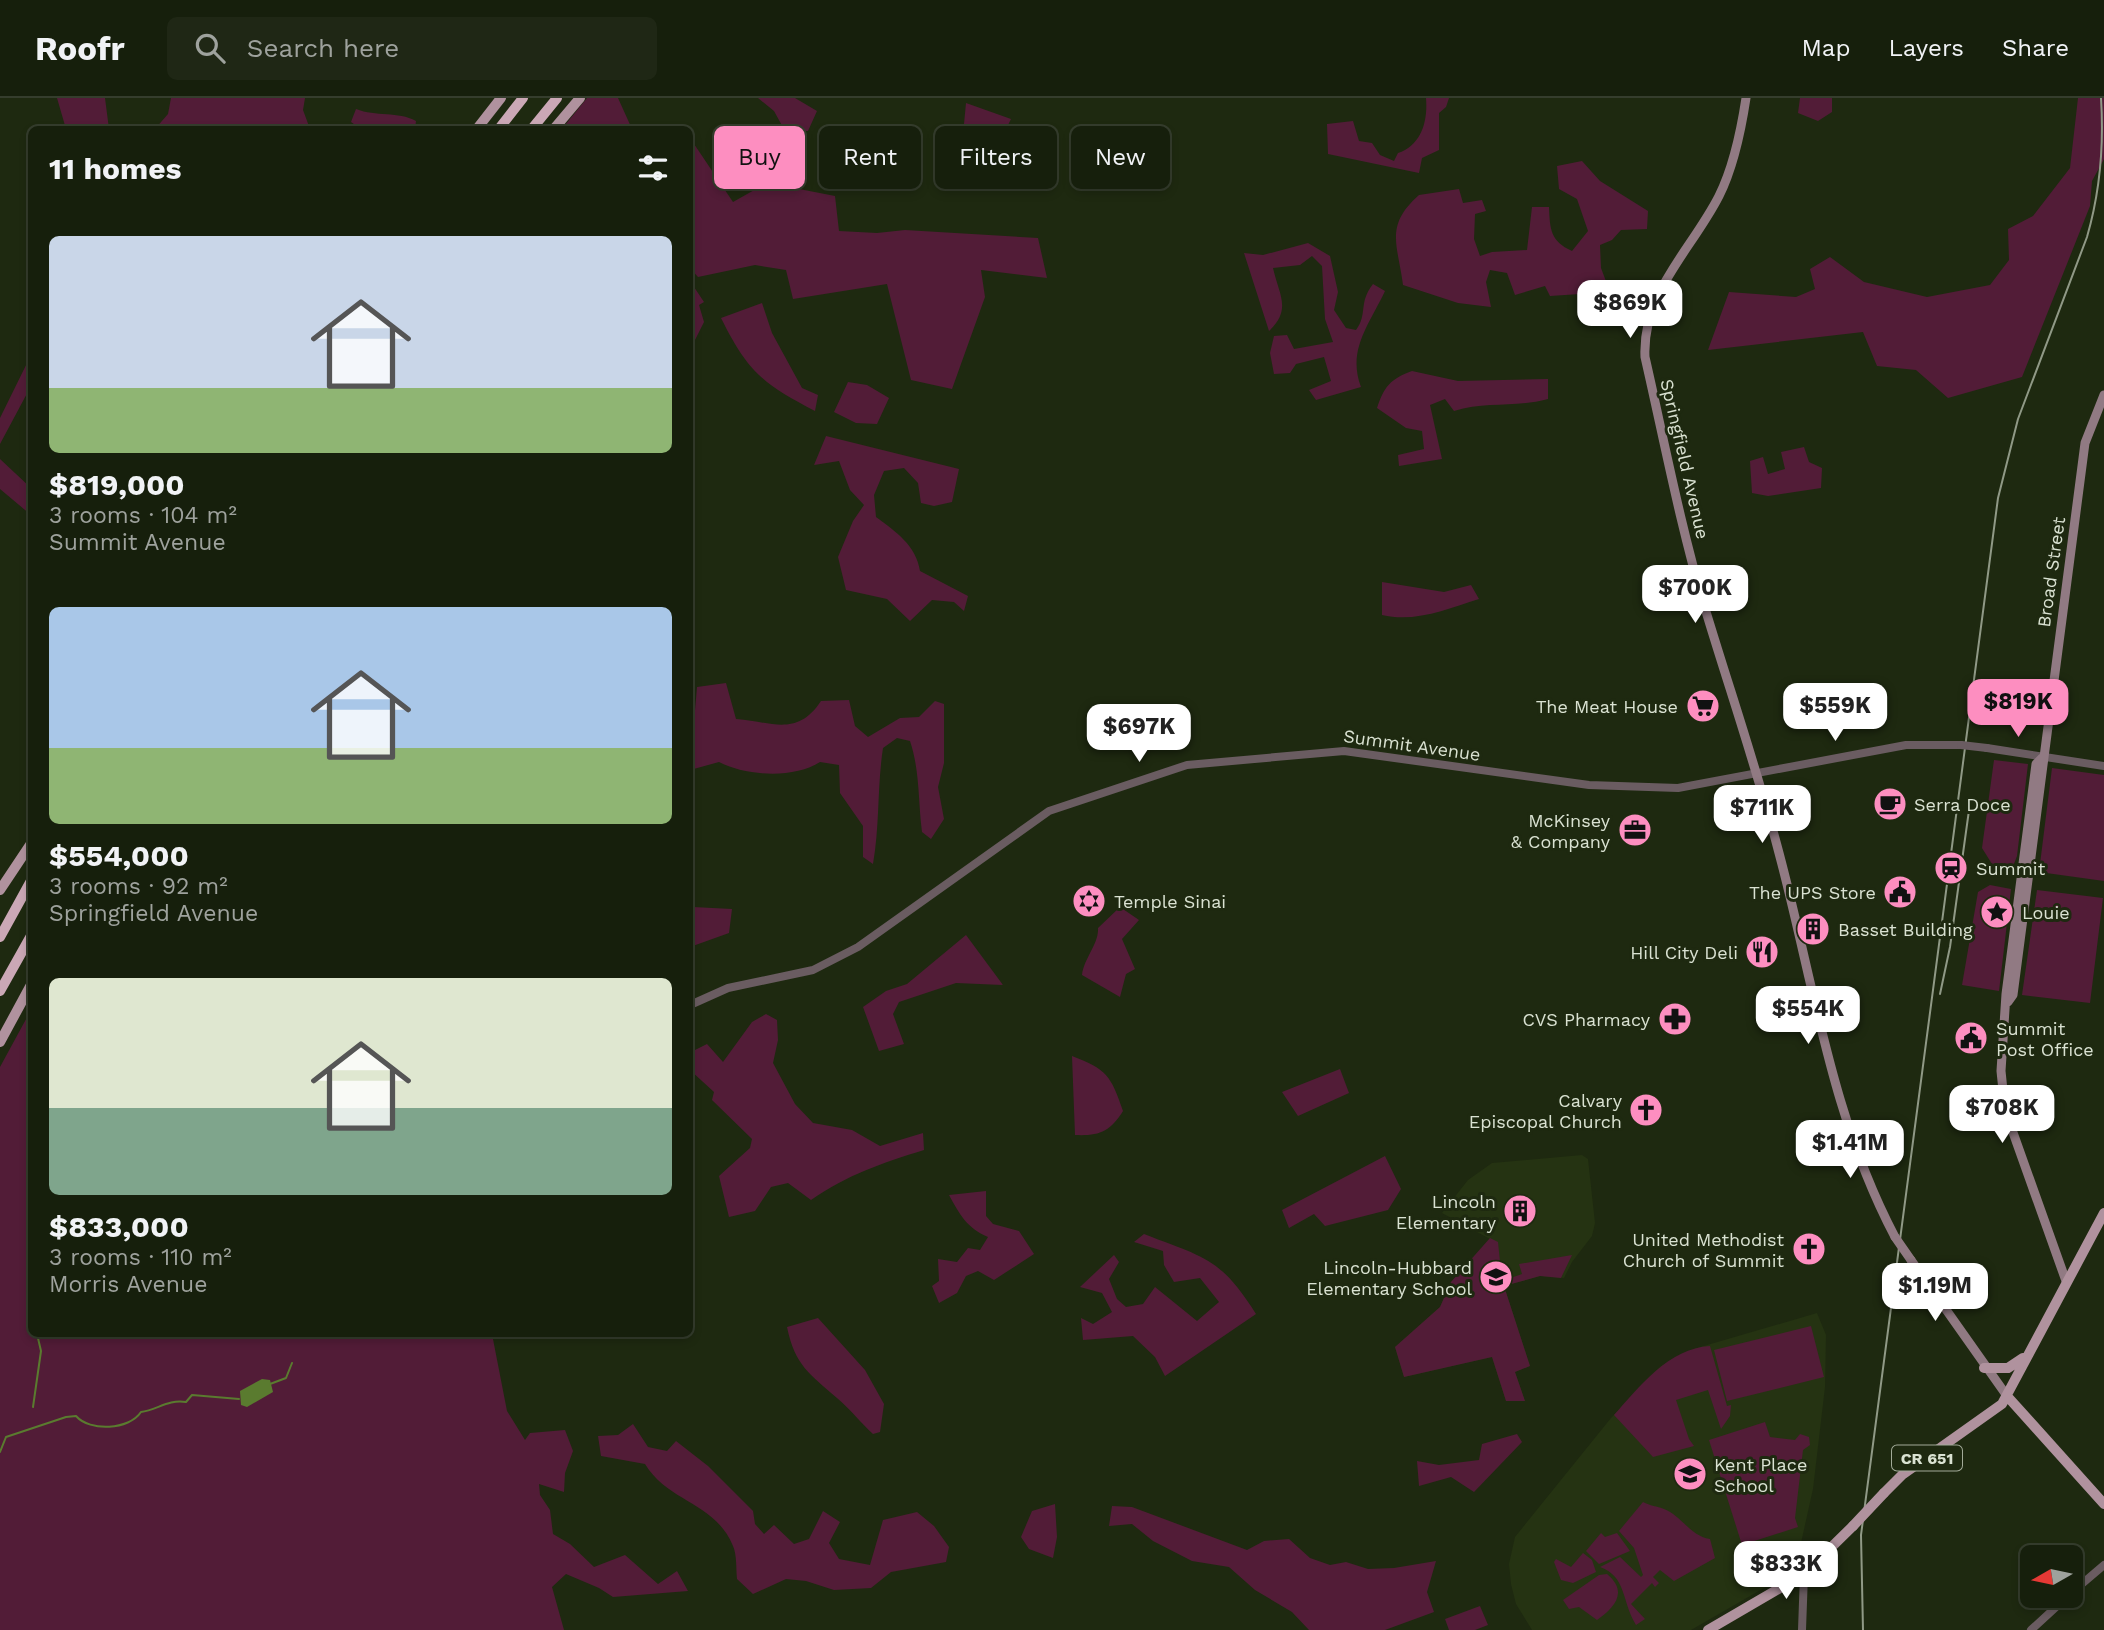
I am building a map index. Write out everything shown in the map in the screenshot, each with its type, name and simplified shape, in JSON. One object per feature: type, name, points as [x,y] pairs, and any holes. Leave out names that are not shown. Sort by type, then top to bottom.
[{"type":"highway","points":[[501,126],[523,98]]},
{"type":"highway","points":[[534,126],[557,98]]},
{"type":"highway","points":[[0,937],[28,886]]},
{"type":"highway","points":[[0,991],[28,941]]},
{"type":"main road","points":[[479,126],[501,98]]},
{"type":"main road","points":[[557,126],[580,98]]},
{"type":"main road","name":"Springfield Avenue","points":[[1746,98],[1731,168],[1720,195],[1655,297],[1647,320],[1644,345],[1704,604],[1758,773],[1840,1107],[1871,1192],[1895,1237],[1984,1368],[2104,1504]]},
{"type":"main road","name":"Broad Street","points":[[2066,1281],[2002,1098],[2001,1063],[2043,775],[2042,758],[2085,443],[2104,395]]},
{"type":"main road","points":[[0,890],[28,848]]},
{"type":"main road","points":[[0,1042],[28,990]]},
{"type":"main road","points":[[2007,1396],[2104,1213]]},
{"type":"main road","points":[[1984,1368],[2013,1367],[2028,1353]]},
{"type":"main road","name":"CR 651","points":[[1804,1574],[1902,1475],[1994,1411],[2007,1396]]},
{"type":"main road","points":[[1708,1630],[1804,1574]]},
{"type":"street","name":"Summit Avenue","points":[[693,1004],[728,988],[798,974],[828,964],[858,947],[1049,811],[1187,765],[1344,751],[1589,785],[1651,788],[1678,788],[1906,745],[1961,745],[2104,766]]},
{"type":"street","points":[[2083,1583],[2104,1565]]},
{"type":"street","points":[[1801,1630],[1804,1574]]},
{"type":"street","points":[[2031,1630],[2055,1608]]},
{"type":"shaded area","points":[[57,98],[105,98],[109,126],[65,126]]},
{"type":"shaded area","points":[[171,98],[305,98],[303,110],[309,126],[158,126],[168,114]]},
{"type":"shaded area","points":[[587,98],[618,98],[631,126],[564,126]]},
{"type":"shaded area","points":[[758,98],[795,98],[817,111],[808,131],[805,131],[805,126],[782,126],[774,111]]},
{"type":"shaded area","points":[[1426,98],[1449,98],[1446,107],[1439,113],[1439,150],[1422,158],[1419,173],[1328,154],[1327,124],[1353,121],[1359,141],[1372,143],[1380,155],[1394,161],[1398,153],[1412,144],[1421,132],[1426,116]]},
{"type":"shaded area","points":[[1800,98],[1832,98],[1832,112],[1818,121],[1798,113]]},
{"type":"shaded area","points":[[2078,98],[2104,98],[2104,159],[2092,181],[2090,206],[2022,377],[1948,398],[1916,370],[1877,366],[1863,332],[1708,350],[1729,292],[1796,297],[1815,289],[1810,269],[1830,257],[1864,282],[1927,297],[1990,285],[2009,260],[2008,229],[2033,216],[2070,168]]},
{"type":"shaded area","points":[[966,103],[1011,119],[1008,126],[964,124]]},
{"type":"shaded area","points":[[356,109],[416,121],[415,126],[357,126],[351,122]]},
{"type":"shaded area","points":[[693,142],[714,174],[714,189],[724,189],[733,202],[756,189],[799,189],[835,196],[839,231],[877,233],[905,230],[1038,238],[1047,278],[981,270],[985,297],[952,389],[911,380],[887,284],[793,299],[786,270],[755,265],[698,277],[693,271]]},
{"type":"shaded area","points":[[1582,161],[1600,181],[1648,211],[1647,229],[1621,230],[1612,240],[1600,245],[1601,268],[1610,292],[1550,296],[1545,286],[1515,295],[1507,273],[1490,270],[1486,282],[1491,307],[1458,303],[1403,285],[1397,227],[1408,206],[1419,195],[1459,189],[1463,203],[1482,200],[1486,211],[1475,214],[1474,239],[1480,256],[1492,252],[1527,250],[1532,207],[1549,207],[1555,238],[1572,251],[1588,231],[1577,199],[1559,189],[1557,166]]},
{"type":"shaded area","points":[[1308,243],[1330,256],[1338,292],[1334,310],[1346,328],[1356,330],[1360,324],[1366,297],[1373,284],[1385,291],[1358,349],[1357,374],[1361,387],[1316,400],[1309,390],[1331,381],[1324,357],[1296,364],[1290,373],[1274,374],[1270,353],[1274,336],[1287,335],[1294,349],[1333,342],[1325,319],[1322,266],[1312,256],[1300,265],[1273,268],[1282,309],[1269,331],[1244,253],[1263,255]]},
{"type":"shaded area","points":[[693,286],[704,302],[699,305],[704,322],[693,344]]},
{"type":"shaded area","points":[[762,303],[772,333],[802,388],[818,395],[815,411],[769,384],[758,374],[740,351],[721,318]]},
{"type":"shaded area","points":[[28,361],[28,392],[0,444],[0,418]]},
{"type":"shaded area","points":[[1412,371],[1458,381],[1548,379],[1548,399],[1454,411],[1445,399],[1430,405],[1442,459],[1399,466],[1398,455],[1424,449],[1422,431],[1406,428],[1377,408],[1389,385],[1398,377]]},
{"type":"shaded area","points":[[848,382],[867,385],[889,398],[877,424],[856,423],[834,412]]},
{"type":"shaded area","points":[[826,436],[959,469],[952,502],[934,506],[921,503],[918,483],[904,468],[884,471],[874,495],[876,517],[910,546],[920,571],[968,596],[964,611],[954,602],[932,600],[910,621],[887,599],[846,590],[838,557],[853,521],[864,505],[850,490],[839,461],[814,465]]},
{"type":"shaded area","points":[[1804,447],[1809,462],[1822,468],[1821,488],[1768,496],[1752,493],[1750,461],[1763,457],[1768,474],[1785,469],[1781,452]]},
{"type":"shaded area","points":[[0,459],[28,485],[28,512],[0,489]]},
{"type":"shaded area","points":[[1382,582],[1444,592],[1471,585],[1479,599],[1419,616],[1382,615]]},
{"type":"shaded area","points":[[726,683],[736,719],[783,725],[803,719],[821,701],[849,700],[855,726],[868,737],[900,718],[919,717],[935,701],[944,704],[944,763],[938,787],[944,819],[931,839],[922,832],[913,752],[910,741],[897,738],[883,748],[873,864],[863,857],[863,826],[840,793],[839,765],[820,762],[797,771],[770,774],[730,767],[719,762],[693,769],[697,687]]},
{"type":"shaded area","points":[[1994,760],[2028,764],[2017,856],[2012,869],[1992,864],[1982,848]]},
{"type":"shaded area","points":[[2052,768],[2104,775],[2104,881],[2039,872]]},
{"type":"shaded area","points":[[1990,885],[2011,889],[1999,991],[1962,985],[1978,892]]},
{"type":"shaded area","points":[[2037,890],[2103,898],[2090,1003],[2022,995]]},
{"type":"shaded area","points":[[693,907],[732,909],[729,933],[693,946]]},
{"type":"shaded area","points":[[1120,907],[1139,920],[1122,939],[1135,969],[1126,974],[1120,997],[1082,975],[1098,928]]},
{"type":"shaded area","points":[[966,935],[1003,985],[956,983],[899,1002],[893,1014],[904,1044],[879,1051],[863,1007],[886,991],[907,984]]},
{"type":"shaded area","points":[[766,1014],[777,1020],[778,1040],[773,1063],[795,1104],[813,1123],[852,1130],[880,1146],[923,1133],[924,1150],[865,1170],[811,1200],[788,1183],[771,1187],[755,1211],[729,1217],[719,1176],[750,1148],[752,1139],[712,1100],[714,1092],[693,1073],[693,1051],[707,1044],[723,1062],[752,1022]]},
{"type":"shaded area","points":[[28,1016],[28,1337],[493,1337],[507,1411],[525,1440],[530,1433],[565,1430],[573,1451],[565,1473],[564,1492],[539,1484],[540,1495],[550,1510],[553,1534],[570,1544],[594,1567],[625,1555],[658,1584],[677,1571],[688,1591],[613,1597],[566,1574],[552,1587],[564,1630],[0,1630],[0,1067]]},
{"type":"shaded area","points":[[1072,1056],[1093,1065],[1106,1075],[1115,1089],[1123,1111],[1108,1128],[1091,1135],[1075,1135]]},
{"type":"shaded area","points":[[1340,1069],[1349,1093],[1298,1116],[1282,1092]]},
{"type":"shaded area","name":"Lincoln-Hubbard Elementary School","points":[[1582,1155],[1588,1159],[1595,1223],[1592,1236],[1572,1262],[1564,1278],[1540,1276],[1504,1286],[1530,1366],[1515,1372],[1525,1401],[1506,1401],[1492,1357],[1404,1377],[1395,1347],[1440,1307],[1451,1282],[1490,1239],[1442,1213],[1468,1180],[1492,1163]]},
{"type":"shaded area","points":[[1385,1156],[1401,1189],[1388,1210],[1325,1226],[1314,1214],[1289,1228],[1282,1210]]},
{"type":"shaded area","points":[[986,1191],[986,1216],[993,1224],[1019,1231],[1034,1254],[994,1280],[978,1271],[966,1276],[957,1293],[939,1303],[932,1286],[939,1281],[938,1259],[957,1262],[968,1248],[980,1250],[988,1237],[965,1220],[949,1195]]},
{"type":"shaded area","points":[[1144,1234],[1197,1255],[1221,1270],[1256,1314],[1165,1376],[1155,1357],[1133,1336],[1083,1340],[1081,1318],[1093,1324],[1112,1312],[1102,1293],[1080,1287],[1114,1255],[1119,1262],[1109,1279],[1117,1299],[1126,1307],[1143,1304],[1155,1287],[1197,1321],[1219,1302],[1200,1278],[1174,1282],[1164,1265],[1163,1251],[1134,1242]]},
{"type":"shaded area","points":[[1490,1238],[1498,1242],[1502,1281],[1522,1274],[1519,1264],[1572,1255],[1561,1278],[1540,1276],[1504,1286],[1530,1366],[1515,1372],[1525,1401],[1506,1401],[1492,1357],[1404,1377],[1395,1347],[1440,1307],[1451,1282]]},
{"type":"shaded area","name":"Kent Place School","points":[[1817,1313],[1826,1335],[1825,1387],[1813,1489],[1795,1570],[1691,1630],[1532,1630],[1516,1604],[1511,1584],[1509,1564],[1515,1537],[1611,1418],[1660,1367],[1676,1357],[1697,1348]]},
{"type":"shaded area","points":[[818,1318],[865,1370],[884,1404],[880,1432],[873,1434],[811,1375],[794,1351],[787,1327]]},
{"type":"shaded area","points":[[1811,1326],[1824,1377],[1727,1401],[1714,1350]]},
{"type":"shaded area","points":[[1710,1346],[1727,1406],[1731,1405],[1730,1416],[1721,1429],[1708,1390],[1676,1400],[1689,1439],[1694,1446],[1653,1457],[1614,1415],[1645,1381],[1668,1361],[1695,1348]]},
{"type":"shaded area","points":[[262,1379],[270,1380],[273,1392],[247,1407],[241,1405],[240,1391]]},
{"type":"shaded area","points":[[1765,1422],[1770,1437],[1795,1440],[1800,1434],[1809,1437],[1810,1445],[1803,1450],[1795,1518],[1798,1527],[1742,1545],[1709,1440]]},
{"type":"shaded area","points":[[633,1424],[648,1447],[667,1451],[676,1441],[708,1466],[753,1511],[755,1524],[764,1534],[774,1525],[794,1544],[809,1539],[823,1511],[840,1522],[829,1543],[839,1559],[870,1565],[883,1520],[917,1512],[934,1526],[949,1547],[946,1562],[891,1572],[871,1588],[834,1590],[806,1581],[786,1579],[753,1594],[737,1579],[733,1546],[715,1520],[666,1487],[645,1464],[601,1456],[598,1436],[618,1435]]},
{"type":"shaded area","points":[[1517,1434],[1522,1442],[1474,1492],[1451,1477],[1419,1486],[1417,1461],[1439,1465],[1479,1460],[1482,1444]]},
{"type":"shaded area","points":[[1643,1502],[1670,1512],[1697,1534],[1710,1539],[1715,1558],[1674,1581],[1660,1570],[1653,1577],[1659,1583],[1655,1587],[1652,1583],[1631,1604],[1645,1619],[1636,1625],[1619,1583],[1609,1571],[1600,1567],[1620,1557],[1641,1577],[1643,1575],[1634,1548],[1619,1531]]},
{"type":"shaded area","points":[[1055,1504],[1057,1537],[1053,1558],[1029,1549],[1021,1537],[1032,1511]]},
{"type":"shaded area","points":[[1112,1506],[1132,1507],[1247,1550],[1264,1541],[1289,1539],[1310,1558],[1330,1565],[1346,1562],[1368,1569],[1436,1561],[1427,1592],[1434,1612],[1385,1630],[1309,1630],[1292,1612],[1255,1590],[1229,1567],[1192,1561],[1153,1541],[1132,1524],[1109,1526]]},
{"type":"shaded area","points":[[1601,1533],[1605,1537],[1617,1533],[1630,1551],[1599,1564],[1586,1551]]},
{"type":"shaded area","points":[[1583,1553],[1592,1560],[1596,1572],[1573,1583],[1561,1580],[1554,1562],[1556,1559],[1571,1567]]},
{"type":"shaded area","points":[[1607,1574],[1614,1581],[1618,1593],[1609,1610],[1597,1620],[1579,1607],[1569,1609],[1563,1600],[1599,1575]]},
{"type":"shaded area","points":[[1480,1606],[1488,1625],[1475,1630],[1449,1630],[1445,1619]]},
{"type":"waterway","points":[[33,1407],[41,1351],[38,1337]]},
{"type":"waterway","points":[[270,1384],[286,1378],[292,1363]]},
{"type":"waterway","points":[[0,1452],[6,1437],[66,1417],[76,1416],[90,1425],[109,1427],[128,1422],[141,1412],[174,1402],[186,1402],[192,1395],[239,1399]]},
{"type":"railway","points":[[1863,1630],[1861,1535],[1998,498],[2018,419],[2087,237],[2100,168],[2101,98]]},
{"type":"railway","points":[[1940,994],[1950,947],[1970,803]]},
{"type":"place","name":"The Meat House","points":[[1703,706]]},
{"type":"place","name":"Serra Doce","points":[[1890,804]]},
{"type":"place","name":"McKinsey & Company","points":[[1635,830]]},
{"type":"place","name":"Summit","points":[[1951,868]]},
{"type":"place","name":"The UPS Store","points":[[1900,892]]},
{"type":"place","name":"Temple Sinai","points":[[1089,901]]},
{"type":"place","name":"Louie","points":[[1997,912]]},
{"type":"place","name":"Basset Building","points":[[1813,929]]},
{"type":"place","name":"Hill City Deli","points":[[1762,952]]},
{"type":"place","name":"CVS Pharmacy","points":[[1675,1019]]},
{"type":"place","name":"Summit Post Office","points":[[1971,1038]]},
{"type":"place","name":"Calvary Episcopal Church","points":[[1646,1110]]},
{"type":"place","name":"Lincoln Elementary","points":[[1520,1211]]},
{"type":"place","name":"United Methodist Church of Summit","points":[[1809,1249]]},
{"type":"place","name":"Lincoln-Hubbard Elementary School","points":[[1496,1277]]},
{"type":"place","name":"Kent Place School","points":[[1690,1474]]}]
